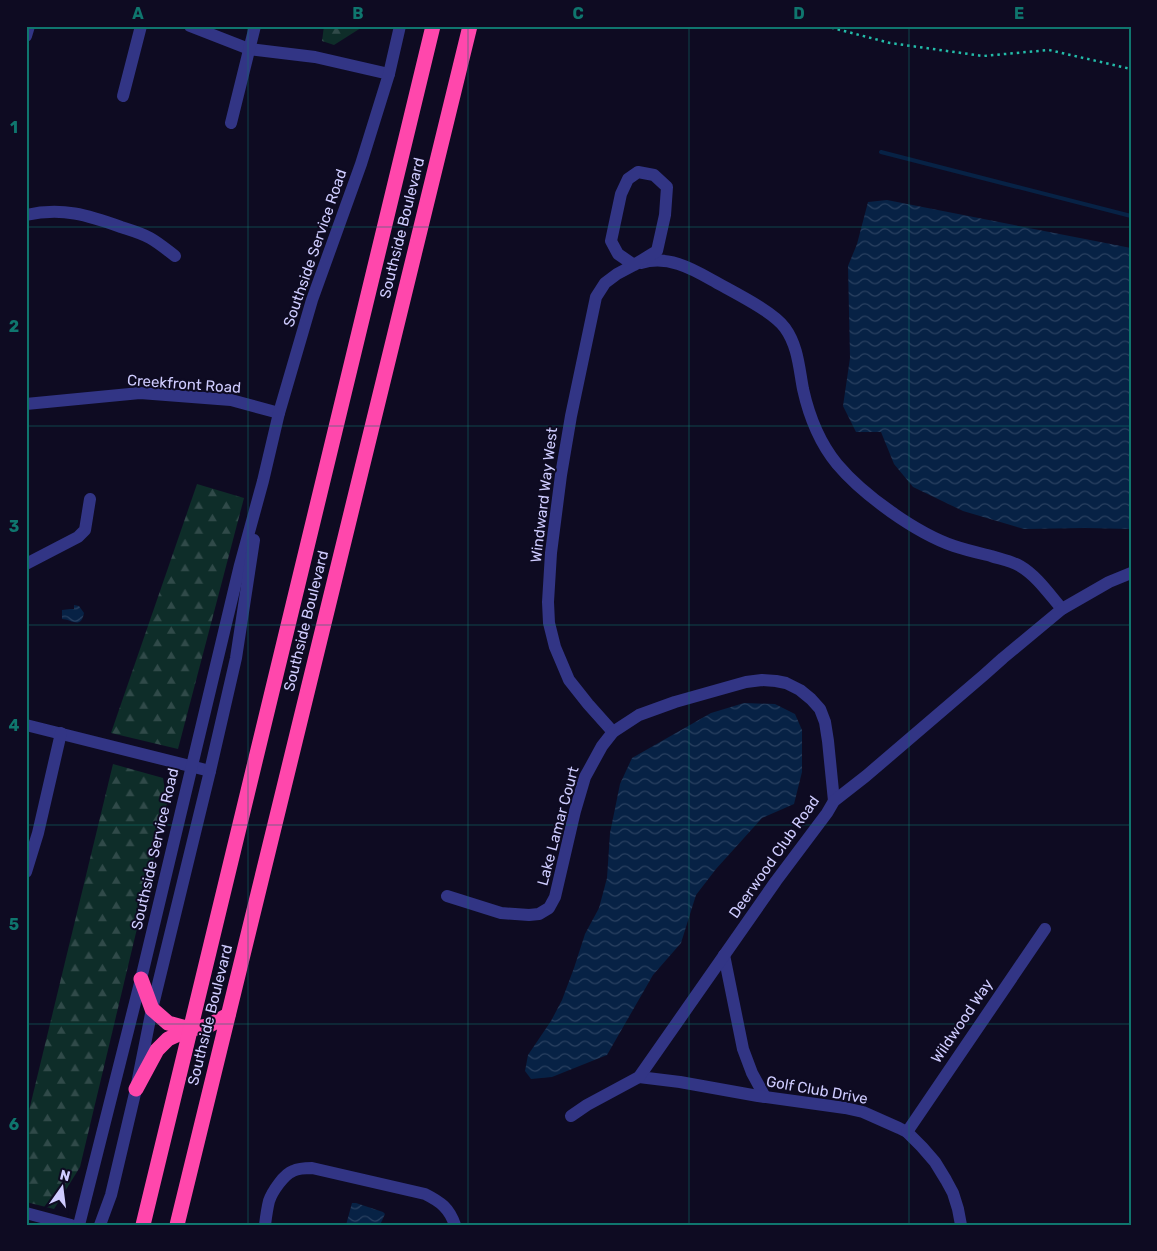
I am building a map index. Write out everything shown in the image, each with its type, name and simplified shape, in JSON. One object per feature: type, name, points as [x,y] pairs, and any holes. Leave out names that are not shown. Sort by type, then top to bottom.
[{"type":"highway","name":"Southside Boulevard","points":[[143,1225],[433,26]]},
{"type":"highway","name":"Southside Boulevard","points":[[177,1225],[470,26]]},
{"type":"highway","points":[[141,978],[152,1009],[168,1023],[190,1029]]},
{"type":"highway","points":[[136,1089],[156,1050],[168,1039],[190,1029],[208,1026],[228,1015]]},
{"type":"street","points":[[26,36],[29,26]]},
{"type":"street","points":[[123,96],[141,26]]},
{"type":"street","points":[[190,26],[249,49],[315,57],[389,74]]},
{"type":"street","points":[[231,123],[254,26]]},
{"type":"street","name":"Southside Service Road","points":[[79,1225],[279,413],[312,300],[361,164],[389,74],[400,26]]},
{"type":"street","name":"Windward Way West","points":[[613,732],[569,680],[555,647],[549,623],[548,602],[551,553],[561,474],[571,416],[596,297],[605,283],[657,251],[665,215],[666,187],[654,174],[638,172],[628,179],[622,194],[611,241],[618,254],[634,265]]},
{"type":"street","points":[[26,215],[54,211],[93,217],[150,238],[175,256]]},
{"type":"street","points":[[634,265],[657,260],[674,262],[700,272],[774,316],[785,327],[796,351],[803,390],[812,422],[821,441],[837,464],[881,504],[927,534],[951,545],[1019,565],[1035,577],[1062,609]]},
{"type":"street","name":"Creekfront Road","points":[[26,404],[140,393],[231,400],[279,413]]},
{"type":"street","name":"Southside Service Road","points":[[100,1225],[111,1195],[136,1089],[152,1009],[236,658],[263,481]]},
{"type":"street","points":[[26,564],[78,537],[86,530],[90,499]]},
{"type":"street","name":"Deerwood Club Road","points":[[570,1116],[639,1077],[834,801],[1062,609],[1110,582],[1131,573]]},
{"type":"street","name":"Lake Lamar Court","points":[[447,896],[501,913],[540,914],[549,908],[556,897],[585,777],[602,746],[613,732],[639,715],[675,702],[746,682],[762,680],[786,683],[812,699],[820,710],[824,722],[828,741],[834,801]]},
{"type":"street","points":[[26,725],[210,771]]},
{"type":"street","points":[[26,872],[38,833],[62,733]]},
{"type":"street","name":"Wildwood Way","points":[[907,1132],[1045,929]]},
{"type":"street","points":[[724,955],[742,1049],[752,1074],[765,1097]]},
{"type":"street","name":"Golf Club Drive","points":[[639,1077],[845,1108],[863,1112],[899,1128],[907,1132],[935,1162],[953,1193],[961,1225]]},
{"type":"street","points":[[265,1225],[269,1200],[284,1177],[291,1171],[312,1168],[425,1194],[437,1200],[447,1209],[454,1225]]},
{"type":"street","points":[[26,1213],[71,1225]]},
{"type":"path","points":[[825,26],[890,43],[983,56],[1049,50],[1131,69]]},
{"type":"green space","points":[[324,26],[364,26],[334,45],[322,41]]},
{"type":"green space","points":[[197,484],[244,498],[178,749],[111,733]]},
{"type":"green space","points":[[113,764],[163,778],[167,803],[80,1167],[54,1209],[26,1202],[26,1123]]},
{"type":"water","points":[[887,200],[1131,248],[1131,529],[1024,529],[963,511],[913,487],[894,464],[881,432],[856,432],[843,406],[850,358],[848,266],[857,244],[868,202]]},
{"type":"water","points":[[74,605],[79,606],[84,613],[81,621],[75,622],[62,619],[62,610],[74,609]]},
{"type":"water","points":[[744,703],[775,704],[795,714],[802,730],[802,772],[794,804],[762,818],[716,869],[696,895],[681,943],[653,975],[607,1055],[552,1077],[531,1079],[525,1071],[528,1055],[551,1021],[562,1000],[585,934],[599,908],[607,878],[610,833],[620,784],[632,758],[711,713]]},
{"type":"water","points":[[352,1203],[383,1212],[385,1214],[380,1225],[346,1225]]},
{"type":"waterway","points":[[881,152],[1131,216]]}]
